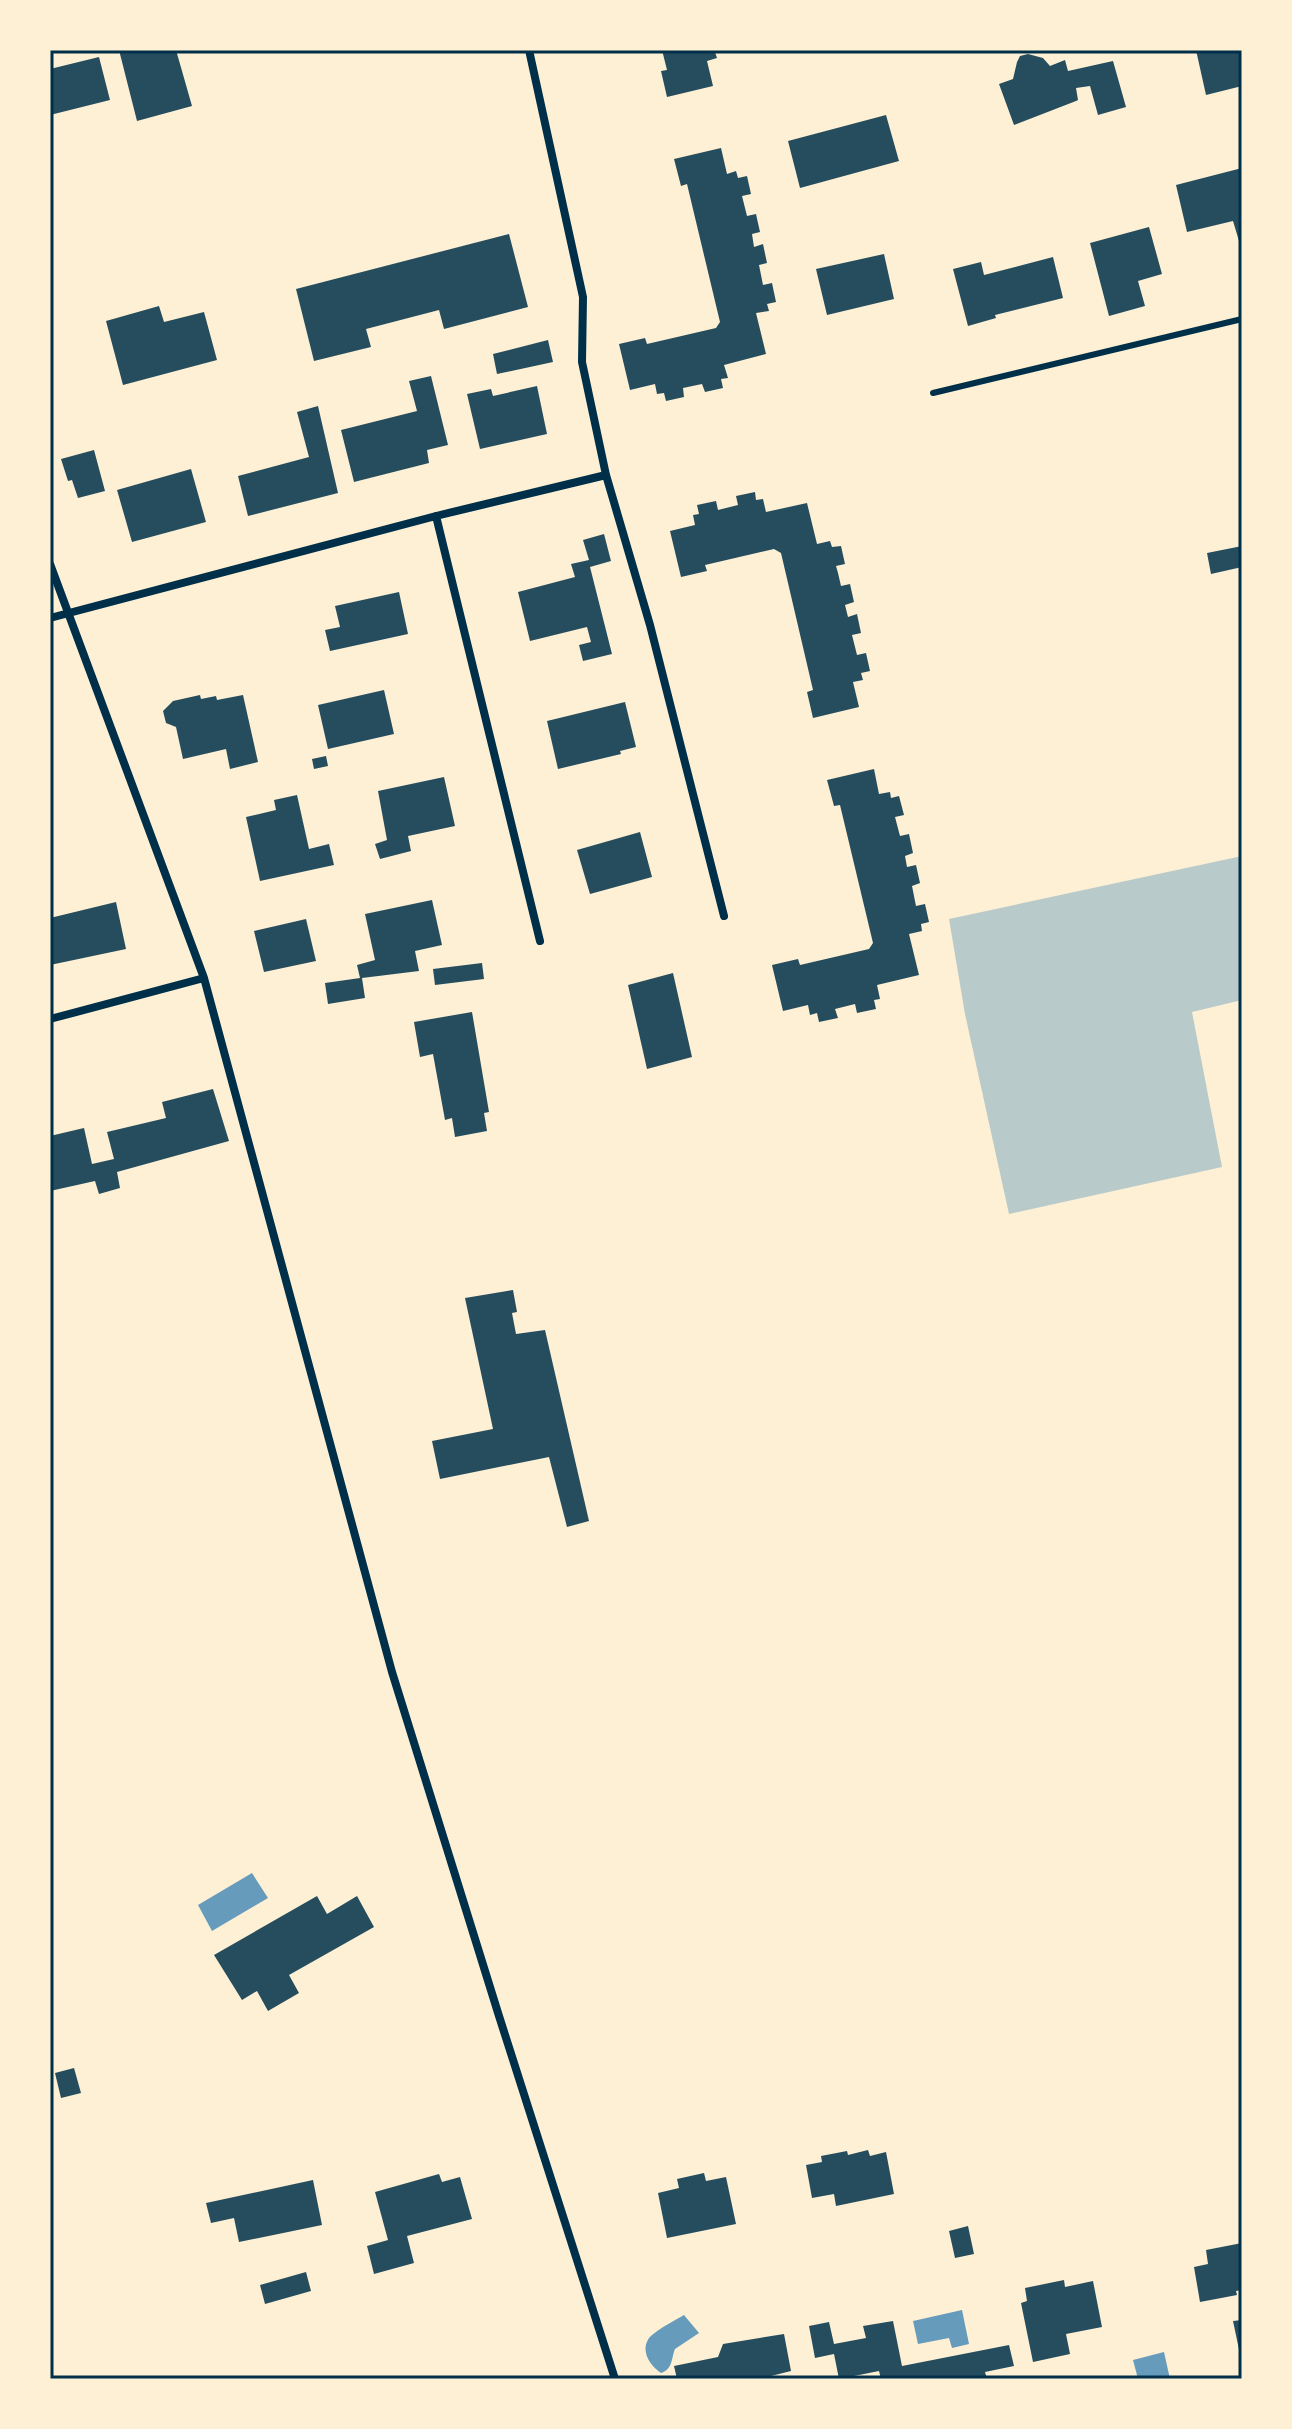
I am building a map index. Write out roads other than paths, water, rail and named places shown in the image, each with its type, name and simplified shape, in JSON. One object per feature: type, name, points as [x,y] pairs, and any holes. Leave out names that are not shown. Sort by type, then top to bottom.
[{"type":"street","points":[[529,50],[583,297],[582,362],[606,475],[650,625],[724,916]]},
{"type":"street","points":[[50,618],[436,516],[606,475]]},
{"type":"street","points":[[436,516],[540,941]]},
{"type":"street","points":[[50,564],[204,978],[392,1672],[615,2379]]},
{"type":"street","points":[[50,1019],[204,978]]},
{"type":"lane","points":[[933,393],[1242,319]]},
{"type":"water","points":[[252,1873],[268,1898],[212,1931],[198,1905]]},
{"type":"water","points":[[962,2310],[969,2344],[952,2348],[949,2338],[918,2344],[913,2321]]},
{"type":"water","points":[[684,2315],[699,2333],[675,2349],[670,2366],[661,2373],[648,2358],[646,2343],[656,2332]]},
{"type":"water","points":[[1164,2352],[1170,2379],[1138,2379],[1133,2360]]}]
